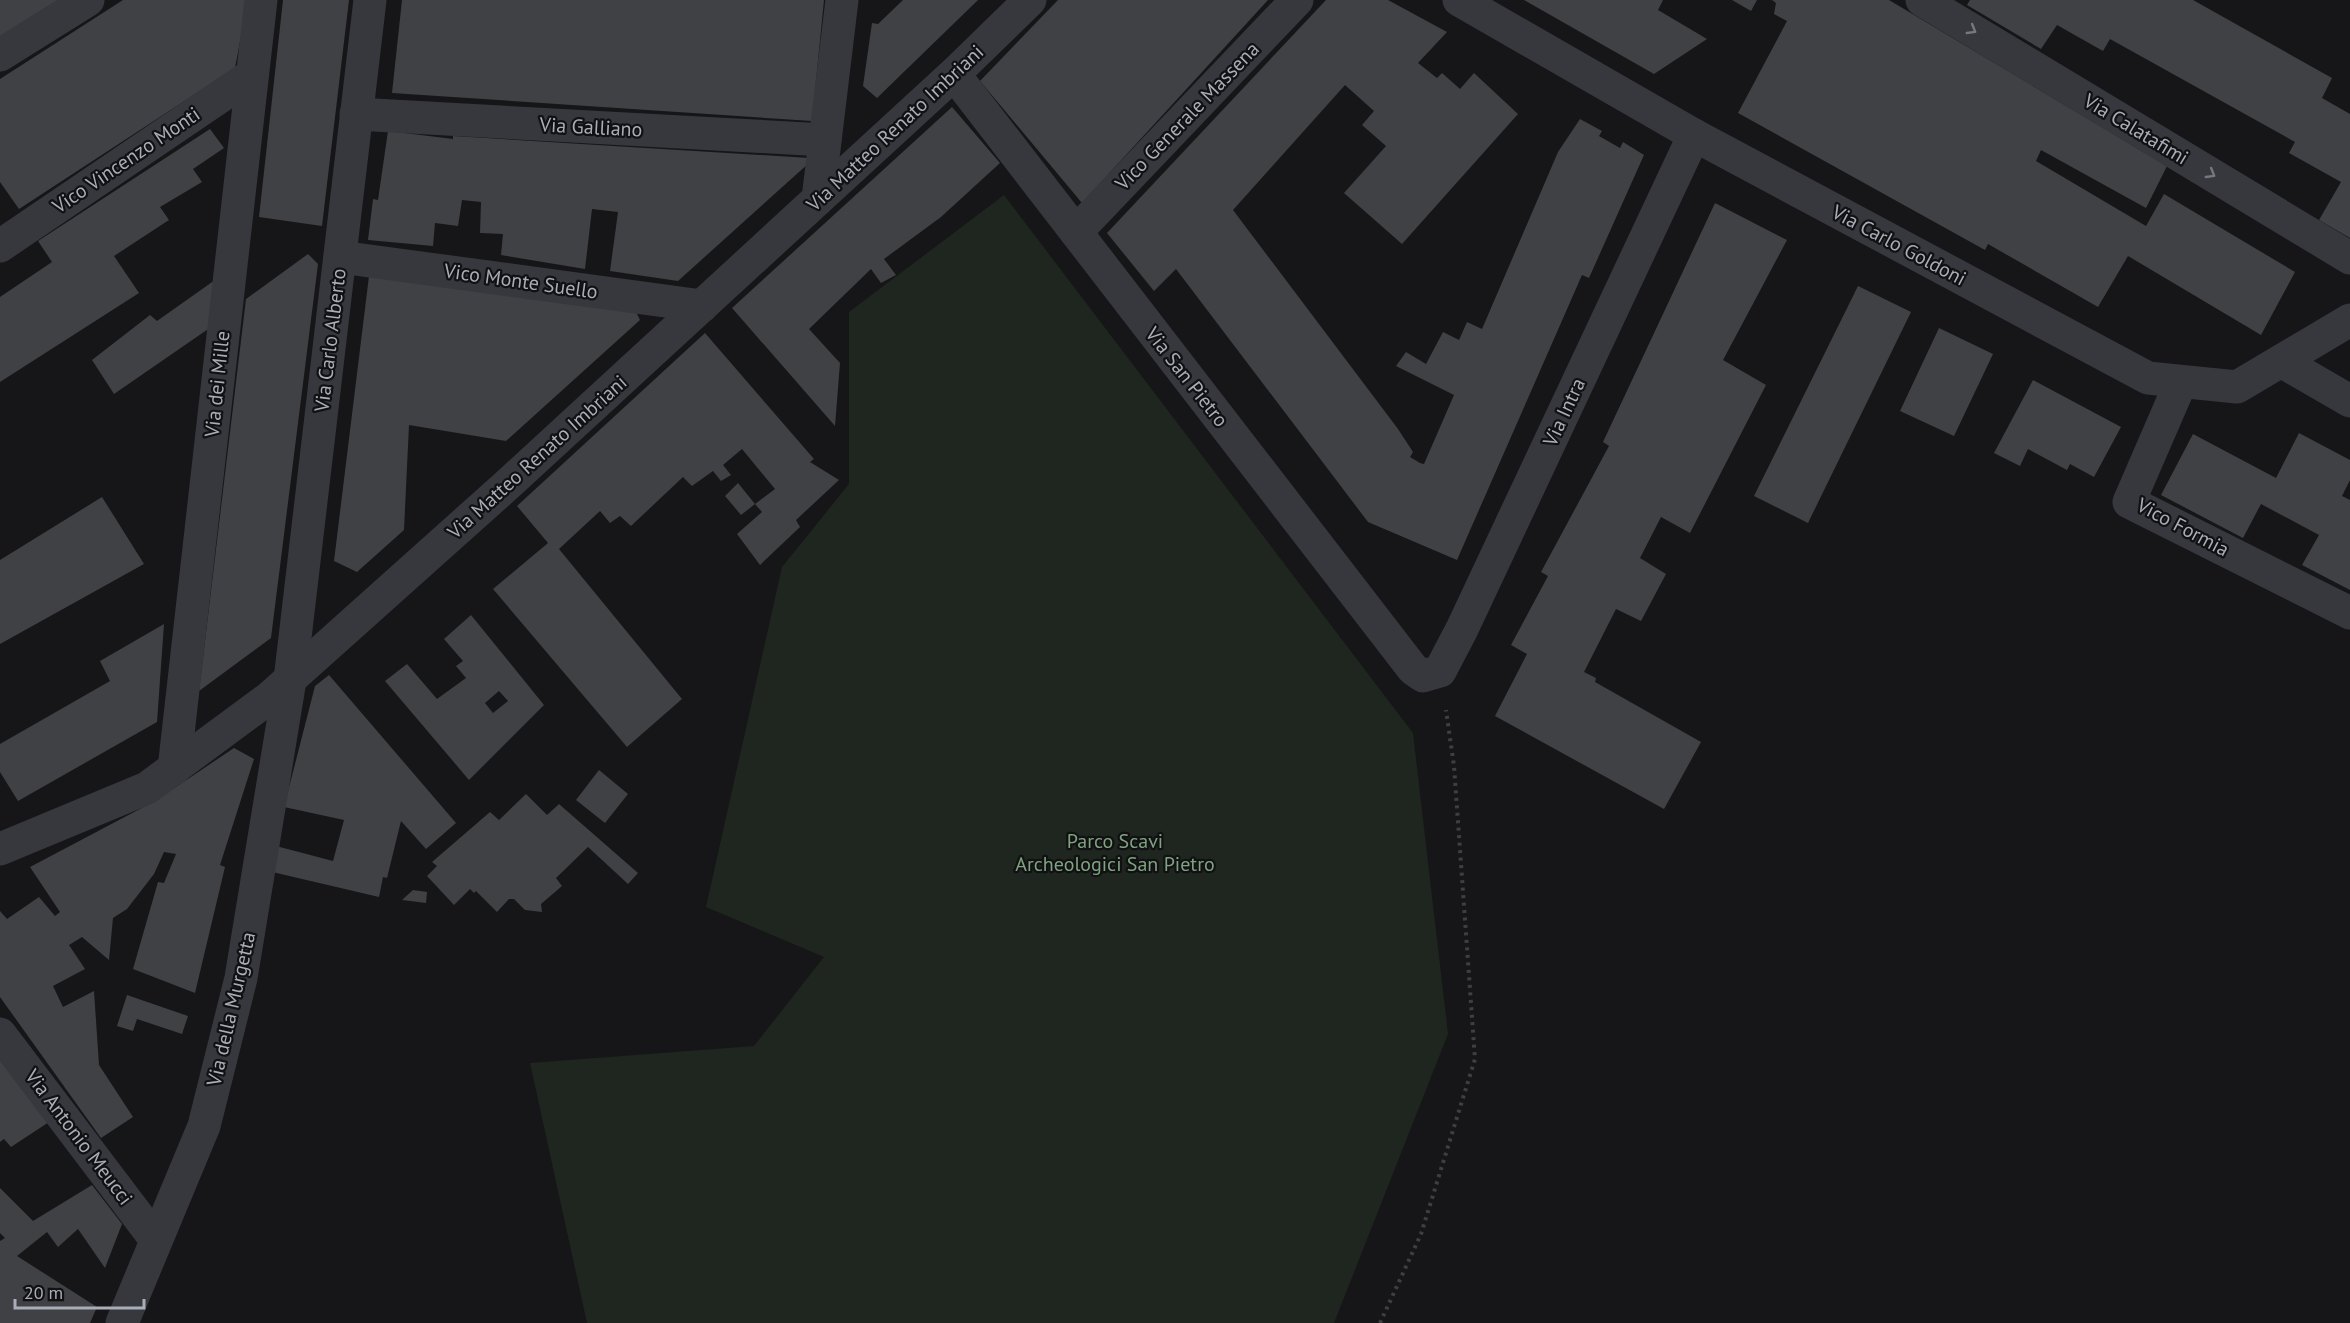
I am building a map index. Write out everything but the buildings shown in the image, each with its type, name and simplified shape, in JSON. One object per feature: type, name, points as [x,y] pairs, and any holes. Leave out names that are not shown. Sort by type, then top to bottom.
[{"type":"street","points":[[0,56],[88,0]]},
{"type":"street","name":"Via dei Mille","points":[[174,769],[261,0]]},
{"type":"street","name":"Via Carlo Alberto","points":[[290,680],[370,0]]},
{"type":"street","points":[[818,199],[842,0]]},
{"type":"street","name":"Via Matteo Renato Imbriani","points":[[2,843],[147,788],[290,680],[702,306],[954,74],[1030,0]]},
{"type":"street","name":"Vico Generale Massena","points":[[1076,232],[1297,0]]},
{"type":"street","name":"Via Carlo Goldoni","points":[[1459,0],[1694,135],[2148,378],[2237,387],[2350,320]]},
{"type":"street","name":"Via Calatafimi","points":[[1922,0],[2350,258]]},
{"type":"street","name":"Via San Pietro","points":[[954,74],[1413,669],[1431,674]]},
{"type":"street","name":"Vico Vincenzo Monti","points":[[5,232],[252,75]]},
{"type":"street","name":"Via Galliano","points":[[356,114],[825,140]]},
{"type":"street","name":"Via Intra","points":[[1431,674],[1694,135]]},
{"type":"street","name":"Vico Monte Suello","points":[[340,257],[702,306]]},
{"type":"street","points":[[2281,361],[2350,401]]},
{"type":"street","name":"Vico Formia","points":[[2181,382],[2129,502],[2350,613]]},
{"type":"street","name":"Via della Murgetta","points":[[122,1323],[204,1126],[241,978],[290,680]]},
{"type":"street","name":"Via Antonio Meucci","points":[[0,1034],[156,1240]]},
{"type":"path","points":[[1380,1323],[1421,1233],[1475,1059],[1454,766],[1431,674]]},
{"type":"green space","name":"Parco Scavi Archeologici San Pietro","points":[[1004,195],[1413,733],[1448,1034],[1334,1323],[587,1323],[530,1063],[754,1046],[824,957],[706,907],[782,567],[849,484],[849,312]]}]
